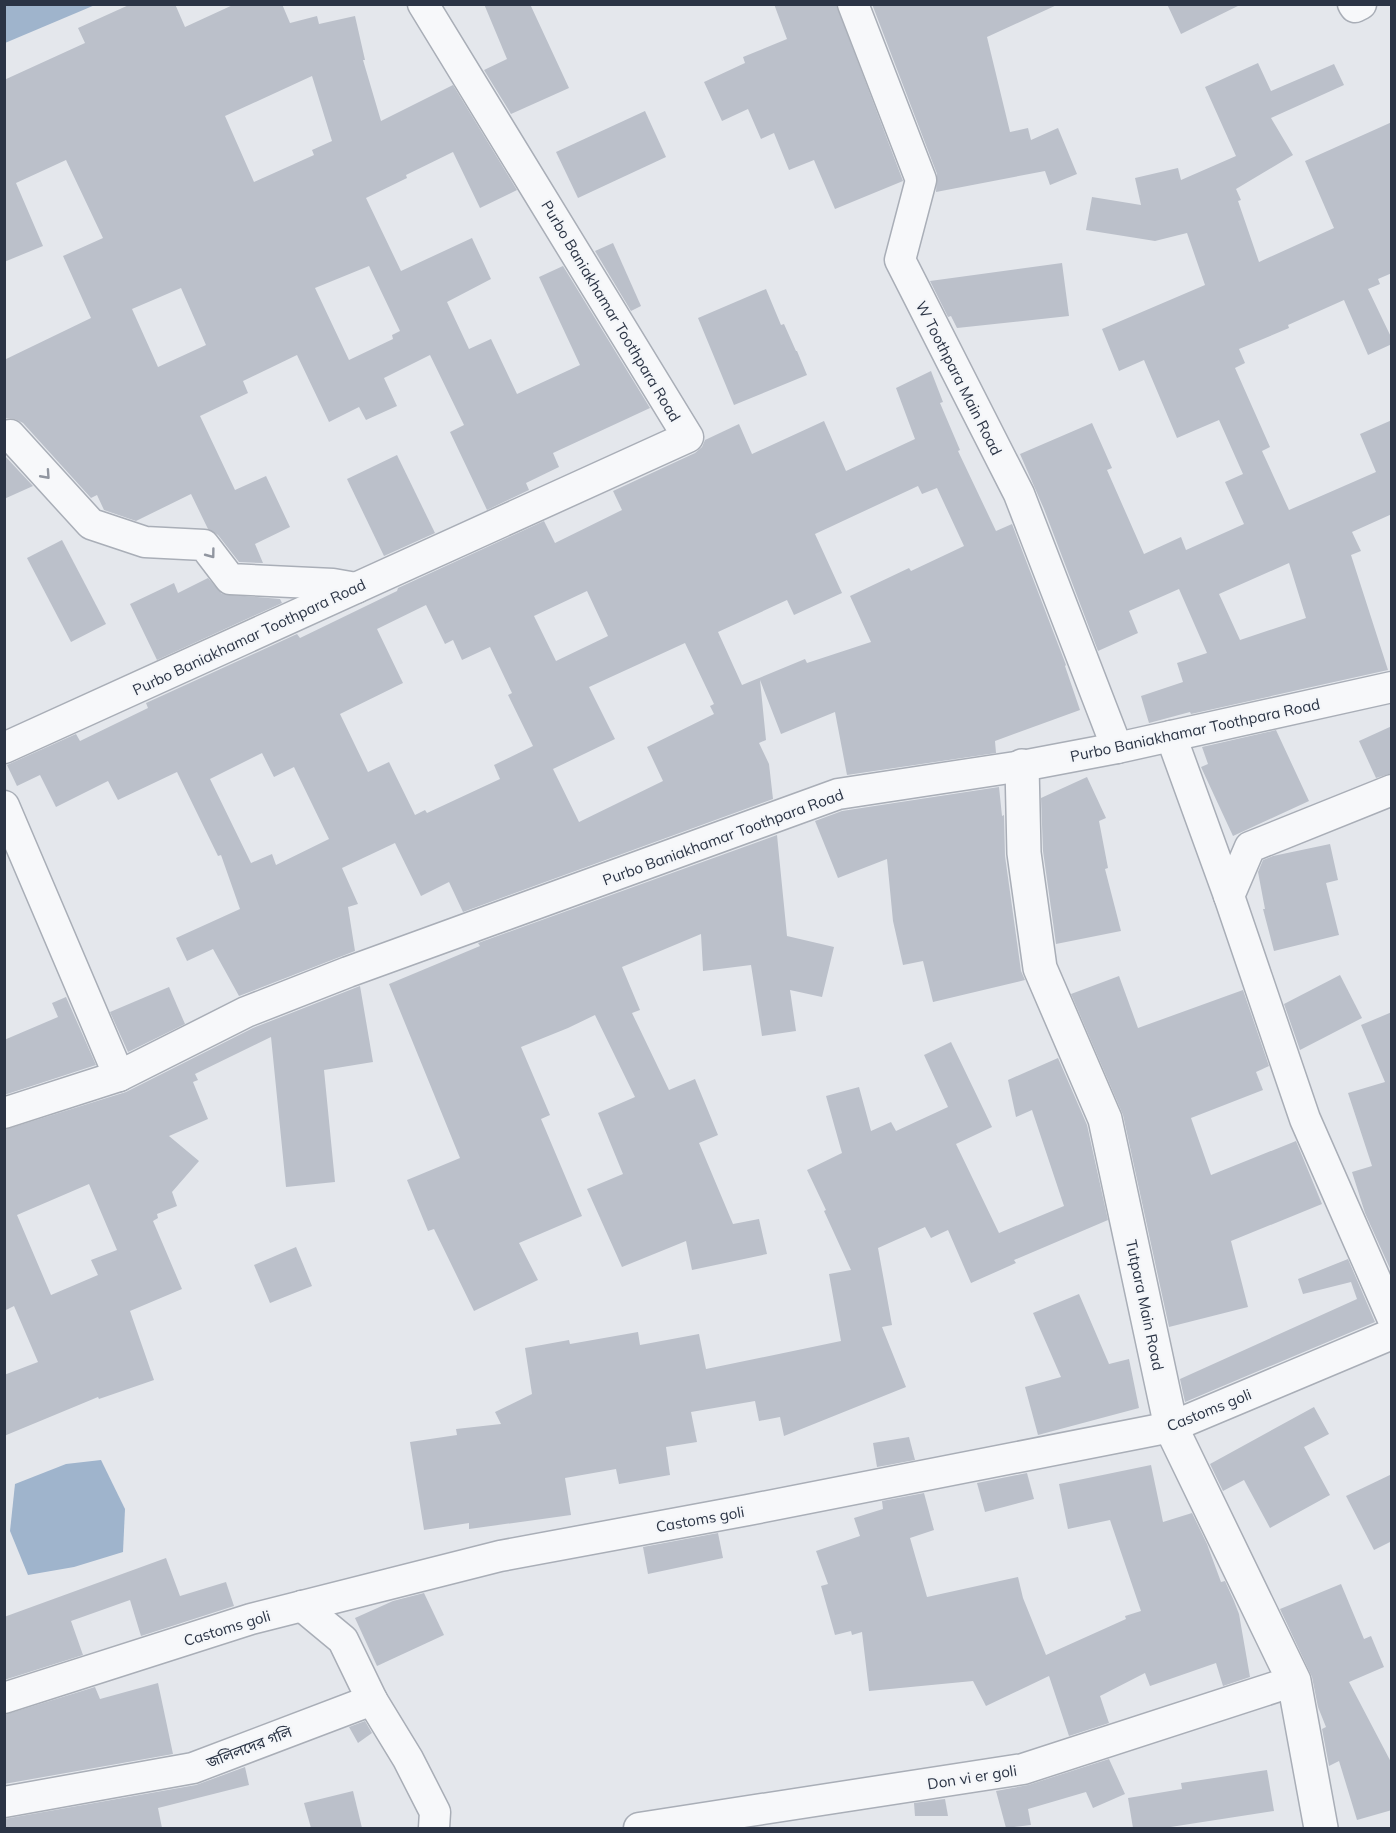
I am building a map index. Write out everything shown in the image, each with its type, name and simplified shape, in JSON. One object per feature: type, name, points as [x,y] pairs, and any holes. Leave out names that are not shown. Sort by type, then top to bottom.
[{"type":"street","name":"Purbo Baniakhamar Toothpara Road","points":[[4,748],[688,437],[423,4]]},
{"type":"street","name":"W Toothpara Main Road","points":[[853,4],[921,180],[900,260],[1019,494],[1117,748]]},
{"type":"street","points":[[1353,4],[1355,7],[1361,4]]},
{"type":"street","points":[[4,436],[10,435],[91,524],[145,542],[204,545],[230,579],[357,588]]},
{"type":"street","name":"Purbo Baniakhamar Toothpara Road","points":[[4,1113],[119,1076],[246,1012],[348,972],[838,794],[1022,766],[1117,748],[1392,687]]},
{"type":"street","points":[[1171,736],[1229,896],[1305,1119],[1391,1317]]},
{"type":"street","name":"Tutpara Main Road","points":[[1022,766],[1024,853],[1040,968],[1105,1119],[1171,1427],[1294,1681],[1321,1828]]},
{"type":"street","points":[[1229,896],[1250,847],[1392,790]]},
{"type":"street","points":[[4,806],[119,1076]]},
{"type":"street","name":"Castoms goli","points":[[4,1698],[251,1619],[500,1556],[1171,1427],[1391,1317]]},
{"type":"street","points":[[302,1606],[343,1641],[372,1700],[408,1759],[435,1812],[434,1828]]},
{"type":"street","name":"Don vi er goli","points":[[639,1828],[1023,1769],[1294,1681]]},
{"type":"street","name":"জলিলদের গলি","points":[[4,1802],[193,1768],[372,1700]]},
{"type":"water","points":[[5,4],[95,4],[95,5],[5,43]]},
{"type":"water","points":[[101,1460],[125,1509],[123,1552],[74,1567],[28,1575],[10,1531],[15,1484],[66,1464]]},
{"type":"building","points":[[131,4],[175,4],[185,27],[235,4],[282,4],[290,23],[317,16],[319,24],[355,16],[365,60],[363,60],[381,121],[453,85],[517,190],[480,208],[453,152],[366,198],[401,271],[472,238],[491,279],[447,302],[469,349],[491,339],[517,394],[580,365],[539,277],[563,266],[650,408],[553,453],[559,467],[526,483],[529,490],[487,510],[450,432],[464,425],[430,355],[384,378],[397,406],[366,420],[359,407],[329,422],[297,355],[243,381],[248,393],[200,416],[235,490],[266,476],[290,527],[255,544],[263,563],[239,562],[218,535],[208,529],[191,494],[136,521],[104,510],[97,495],[91,498],[23,423],[15,419],[4,418],[4,360],[91,318],[63,256],[103,238],[66,160],[16,183],[43,246],[4,262],[4,80],[85,43],[78,28]],"holes":[[[312,76],[332,141],[312,150],[314,155],[254,182],[225,116]],[[369,266],[400,331],[392,335],[393,339],[349,360],[315,288]],[[181,288],[206,345],[158,367],[132,309]]]},
{"type":"building","points":[[484,4],[530,4],[569,88],[511,114],[484,70],[507,59]]},
{"type":"building","points":[[774,4],[836,4],[903,181],[835,209],[814,160],[789,170],[774,133],[761,139],[748,109],[722,121],[704,82],[745,63],[743,57],[787,39]]},
{"type":"building","points":[[872,4],[1059,4],[987,37],[1010,132],[1028,128],[1031,140],[1058,128],[1077,174],[1050,185],[1045,171],[936,192],[937,174]]},
{"type":"building","points":[[1167,4],[1242,4],[1181,34]]},
{"type":"building","points":[[1258,63],[1271,91],[1334,64],[1344,85],[1271,118],[1293,155],[1236,189],[1259,262],[1334,228],[1305,161],[1392,122],[1392,273],[1378,279],[1380,284],[1368,289],[1392,339],[1392,344],[1368,355],[1344,300],[1288,325],[1289,328],[1239,349],[1245,363],[1235,368],[1270,447],[1262,451],[1289,510],[1376,472],[1360,434],[1392,420],[1392,514],[1352,532],[1361,551],[1351,555],[1388,670],[1191,714],[1190,712],[1149,723],[1141,696],[1183,682],[1177,663],[1207,653],[1179,589],[1129,611],[1138,633],[1098,651],[1044,509],[1020,454],[1092,423],[1112,468],[1107,470],[1144,554],[1181,537],[1186,550],[1244,524],[1225,482],[1243,474],[1219,420],[1177,438],[1144,360],[1119,371],[1102,329],[1205,285],[1187,233],[1155,241],[1086,230],[1092,197],[1141,205],[1135,178],[1178,168],[1181,180],[1236,156],[1205,87]],"holes":[[[1289,563],[1306,618],[1240,640],[1219,594]]]},
{"type":"building","points":[[645,111],[666,157],[578,198],[556,152]]},
{"type":"building","points":[[613,243],[641,306],[631,311],[595,251]]},
{"type":"building","points":[[1062,263],[1069,316],[957,328],[951,316],[948,317],[930,281]]},
{"type":"building","points":[[766,289],[781,325],[784,324],[807,375],[734,405],[698,318]]},
{"type":"building","points":[[931,371],[943,402],[940,403],[960,450],[958,451],[996,531],[1012,524],[1066,665],[1080,710],[995,741],[996,753],[847,775],[835,712],[781,734],[760,680],[766,740],[759,743],[769,764],[773,799],[463,912],[449,882],[421,896],[395,843],[342,868],[358,904],[348,907],[355,951],[239,996],[213,949],[187,961],[176,938],[240,909],[221,855],[218,856],[177,772],[118,800],[108,781],[56,807],[40,775],[17,786],[7,765],[76,734],[80,741],[148,708],[146,703],[297,634],[300,638],[397,591],[398,588],[544,521],[555,543],[622,510],[613,491],[695,453],[702,447],[705,440],[739,424],[752,454],[824,421],[846,471],[915,439],[896,388]],"holes":[[[918,486],[922,494],[937,488],[964,546],[911,571],[909,568],[850,596],[871,642],[807,663],[805,659],[742,685],[718,632],[787,600],[794,615],[842,593],[815,534]],[[587,591],[608,636],[556,661],[534,616]],[[426,605],[445,644],[453,640],[462,660],[490,647],[512,693],[508,695],[533,746],[494,765],[500,779],[427,813],[425,810],[415,815],[389,762],[368,772],[340,714],[403,683],[377,629]],[[685,643],[714,704],[710,706],[714,714],[647,747],[663,781],[579,822],[553,769],[615,739],[589,687]],[[262,753],[274,777],[294,767],[329,839],[276,865],[272,854],[251,863],[210,779]]]},
{"type":"building","points":[[4,455],[33,486],[4,499]]},
{"type":"building","points":[[397,455],[435,533],[384,556],[347,479]]},
{"type":"building","points":[[62,540],[106,624],[71,642],[27,558]]},
{"type":"building","points":[[208,578],[222,594],[280,599],[282,603],[157,660],[130,604],[174,583],[178,593]]},
{"type":"building","points":[[1392,726],[1392,773],[1376,778],[1359,741]]},
{"type":"building","points":[[1276,730],[1309,801],[1233,836],[1201,767],[1208,764],[1202,747]]},
{"type":"building","points":[[1087,777],[1106,818],[1099,821],[1108,868],[1105,869],[1121,931],[1056,944],[1043,851],[1041,798]]},
{"type":"building","points":[[999,787],[1002,816],[1004,815],[1005,856],[1021,971],[1025,980],[933,1002],[923,961],[903,965],[893,921],[887,859],[838,878],[815,821],[842,811]]},
{"type":"building","points":[[777,835],[787,936],[834,947],[822,997],[790,990],[796,1031],[762,1036],[751,965],[703,971],[701,934],[622,967],[640,1010],[632,1013],[669,1090],[695,1079],[718,1135],[699,1143],[733,1224],[759,1219],[767,1254],[692,1270],[686,1241],[622,1267],[587,1189],[623,1174],[598,1113],[635,1097],[595,1015],[521,1047],[550,1115],[541,1119],[582,1216],[519,1243],[538,1280],[474,1311],[434,1229],[428,1231],[407,1180],[460,1158],[389,984],[480,946],[478,943]]},
{"type":"building","points":[[1330,844],[1338,880],[1326,883],[1339,935],[1274,951],[1263,909],[1265,909],[1258,872],[1263,860]]},
{"type":"building","points":[[1340,975],[1362,1018],[1300,1050],[1284,1004]]},
{"type":"building","points":[[1119,976],[1138,1028],[1243,990],[1269,1066],[1256,1072],[1263,1090],[1191,1118],[1211,1175],[1296,1141],[1322,1204],[1231,1241],[1248,1307],[1169,1327],[1123,1115],[1071,994]]},
{"type":"building","points":[[360,986],[373,1062],[324,1070],[335,1182],[286,1187],[271,1037],[195,1074],[198,1080],[193,1082],[208,1119],[169,1136],[199,1161],[172,1192],[177,1206],[157,1214],[158,1218],[153,1221],[182,1289],[130,1311],[154,1380],[99,1399],[98,1397],[4,1436],[4,1375],[38,1362],[14,1306],[4,1311],[4,1130],[126,1092],[253,1028]],"holes":[[[89,1184],[117,1250],[91,1260],[98,1275],[51,1295],[17,1215]]]},
{"type":"building","points":[[169,987],[185,1024],[128,1052],[110,1012]]},
{"type":"building","points":[[66,997],[96,1065],[4,1095],[4,1040],[58,1017],[52,1003]]},
{"type":"building","points":[[1392,1012],[1392,1273],[1365,1213],[1352,1172],[1372,1166],[1348,1093],[1385,1082],[1361,1025]]},
{"type":"building","points":[[951,1042],[992,1127],[956,1144],[999,1233],[1064,1206],[1032,1110],[1016,1117],[1008,1080],[1058,1058],[1087,1125],[1108,1220],[1014,1260],[1016,1263],[971,1283],[948,1230],[931,1238],[925,1227],[878,1248],[892,1325],[882,1327],[906,1387],[784,1436],[780,1417],[759,1421],[755,1401],[691,1412],[697,1442],[666,1447],[670,1475],[619,1484],[616,1469],[565,1478],[571,1515],[469,1529],[469,1523],[424,1530],[410,1442],[457,1435],[456,1429],[501,1424],[495,1412],[532,1394],[525,1348],[569,1340],[570,1344],[638,1332],[640,1345],[699,1334],[706,1369],[841,1341],[829,1274],[851,1270],[807,1170],[842,1153],[826,1096],[859,1087],[871,1131],[891,1122],[896,1131],[948,1107],[924,1055]]},
{"type":"building","points":[[296,1247],[312,1286],[270,1303],[254,1265]]},
{"type":"building","points":[[1348,1259],[1375,1322],[1185,1402],[1180,1379],[1357,1299],[1351,1282],[1303,1294],[1298,1279]]},
{"type":"building","points":[[1079,1294],[1109,1364],[1129,1359],[1139,1408],[1038,1435],[1025,1387],[1061,1377],[1033,1313]]},
{"type":"building","points":[[1314,1407],[1329,1434],[1304,1447],[1330,1495],[1270,1528],[1244,1480],[1223,1491],[1210,1464]]},
{"type":"building","points":[[909,1437],[915,1460],[877,1467],[873,1443]]},
{"type":"building","points":[[1151,1465],[1163,1522],[1192,1513],[1207,1544],[1221,1582],[1225,1581],[1239,1614],[1250,1677],[1223,1686],[1216,1663],[1150,1686],[1145,1673],[1100,1696],[1109,1723],[1069,1736],[1049,1676],[986,1706],[973,1681],[869,1691],[862,1632],[852,1635],[851,1631],[835,1635],[821,1586],[828,1584],[816,1551],[860,1536],[854,1518],[883,1509],[882,1501],[924,1493],[934,1530],[910,1538],[927,1597],[1018,1577],[1023,1598],[1046,1655],[1126,1619],[1125,1616],[1141,1611],[1110,1520],[1068,1529],[1059,1484]]},
{"type":"building","points":[[1027,1473],[1034,1499],[985,1512],[977,1483]]},
{"type":"building","points":[[1392,1474],[1392,1541],[1374,1550],[1346,1496]]},
{"type":"building","points":[[718,1533],[723,1558],[648,1574],[643,1547]]},
{"type":"building","points":[[166,1558],[180,1596],[226,1582],[234,1606],[141,1636],[130,1600],[71,1621],[83,1655],[4,1680],[4,1617]]},
{"type":"building","points":[[1341,1584],[1364,1639],[1371,1636],[1384,1667],[1349,1682],[1392,1764],[1392,1810],[1357,1820],[1339,1761],[1329,1766],[1322,1729],[1326,1727],[1318,1707],[1312,1677],[1280,1609]]},
{"type":"building","points":[[424,1593],[444,1635],[377,1666],[355,1618],[393,1601]]},
{"type":"building","points":[[158,1683],[173,1754],[4,1784],[4,1715],[95,1687],[100,1699]]},
{"type":"building","points":[[365,1721],[372,1733],[358,1743],[349,1727]]},
{"type":"building","points":[[1109,1759],[1125,1794],[1093,1808],[1086,1792],[1028,1809],[1031,1825],[1006,1828],[996,1791],[1028,1785]]},
{"type":"building","points":[[245,1767],[249,1785],[158,1808],[162,1828],[4,1828],[4,1819],[196,1785]]},
{"type":"building","points":[[1267,1770],[1274,1811],[1164,1828],[1133,1828],[1128,1798],[1182,1789],[1181,1783]]},
{"type":"building","points":[[353,1791],[362,1828],[311,1828],[304,1803]]},
{"type":"building","points":[[945,1799],[948,1816],[915,1816],[914,1803]]}]
